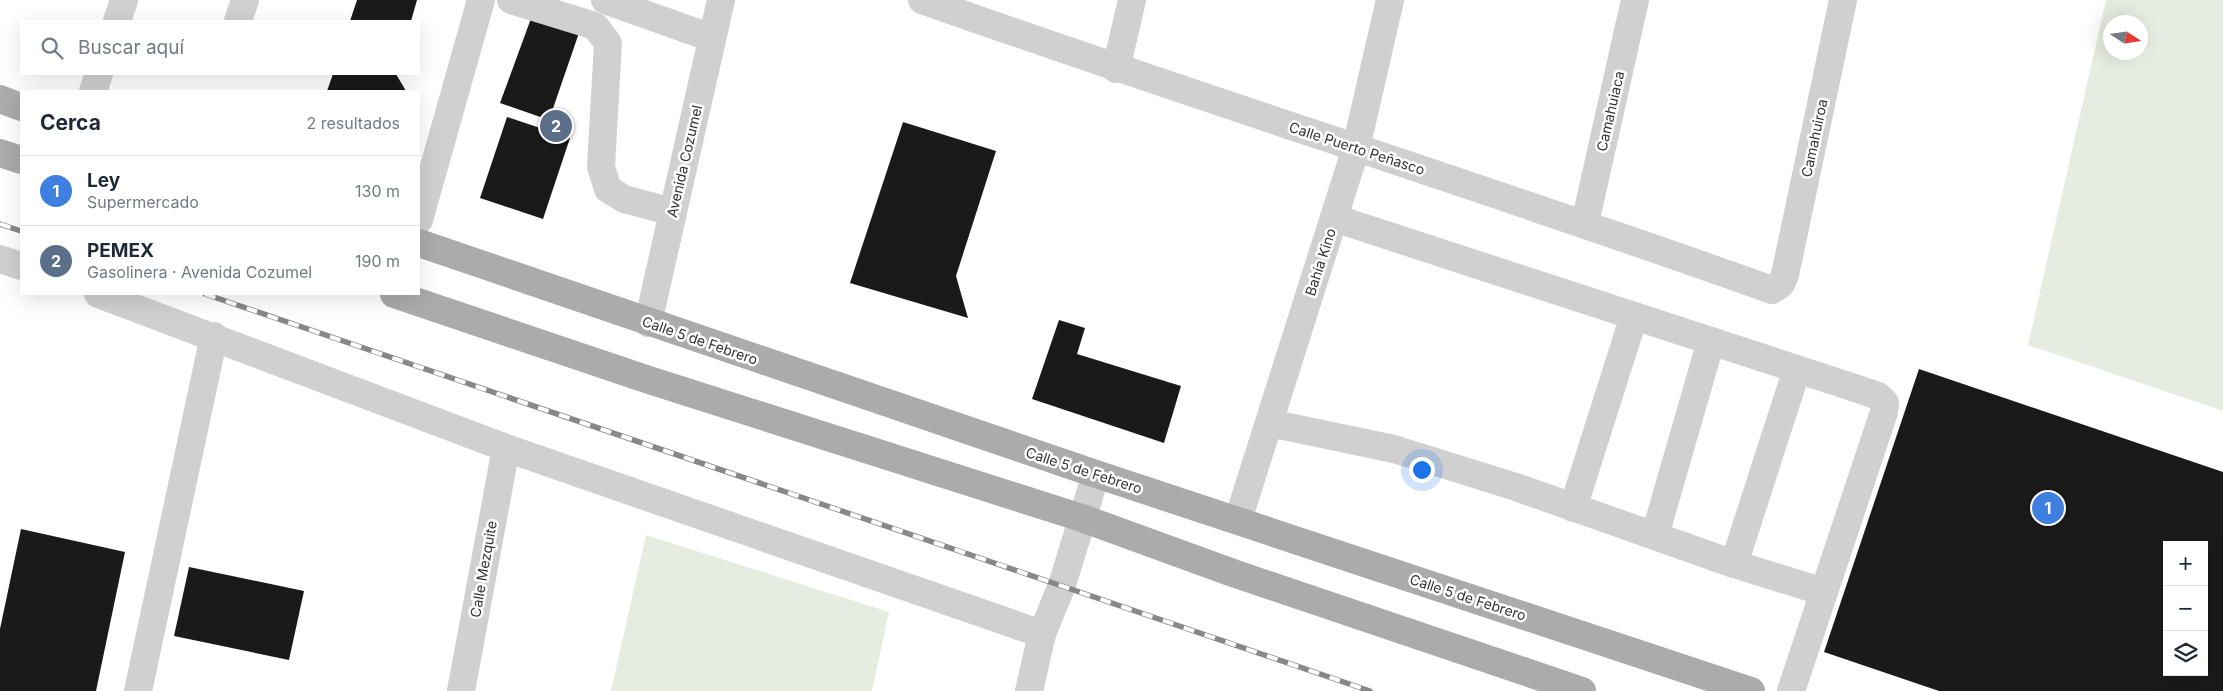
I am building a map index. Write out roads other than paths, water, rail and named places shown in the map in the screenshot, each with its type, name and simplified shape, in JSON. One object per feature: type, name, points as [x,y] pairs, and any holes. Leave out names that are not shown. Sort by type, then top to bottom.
[{"type":"main road","points":[[0,100],[20,107]]},
{"type":"main road","points":[[0,152],[20,160]]},
{"type":"main road","name":"Calle 5 de Febrero","points":[[420,243],[648,323],[1096,474],[1751,691]]},
{"type":"main road","points":[[397,295],[649,380],[1082,518],[1234,573],[1582,691]]},
{"type":"street","points":[[117,20],[124,0]]},
{"type":"street","points":[[238,20],[245,0]]},
{"type":"street","points":[[420,216],[481,0]]},
{"type":"street","points":[[511,0],[595,26],[608,43],[601,167],[608,189],[624,199],[673,212]]},
{"type":"street","points":[[605,0],[712,38]]},
{"type":"street","name":"Avenida Cozumel","points":[[648,323],[721,0]]},
{"type":"street","name":"Calle Puerto Peñasco","points":[[922,0],[1116,69],[1585,223],[1772,290],[1781,284],[1785,275]]},
{"type":"street","points":[[1116,69],[1132,0]]},
{"type":"street","name":"Bahía Kino","points":[[1238,520],[1356,148],[1390,0]]},
{"type":"street","name":"Camahuiaca","points":[[1585,223],[1635,0]]},
{"type":"street","name":"Camahuiroa","points":[[1785,275],[1843,0]]},
{"type":"street","points":[[93,90],[99,75]]},
{"type":"street","points":[[1334,218],[1878,396],[1885,403],[1884,412],[1791,691]]},
{"type":"street","points":[[0,259],[20,266]]},
{"type":"street","points":[[101,295],[214,336],[506,448],[1042,634]]},
{"type":"street","points":[[1573,508],[1634,316]]},
{"type":"street","points":[[138,691],[214,336]]},
{"type":"street","points":[[1654,534],[1712,341]]},
{"type":"street","points":[[1734,564],[1797,369]]},
{"type":"street","points":[[1269,423],[1394,449],[1654,534],[1734,564],[1824,592]]},
{"type":"street","name":"Calle Mezquite","points":[[461,691],[506,448]]},
{"type":"street","points":[[1029,691],[1042,634],[1062,585],[1096,474]]},
{"type":"railway","points":[[0,224],[20,231]]},
{"type":"railway","points":[[208,295],[1370,691]]},
{"type":"place","name":"PEMEX","points":[[556,126]]},
{"type":"place","name":"Ley","points":[[2048,508]]}]
